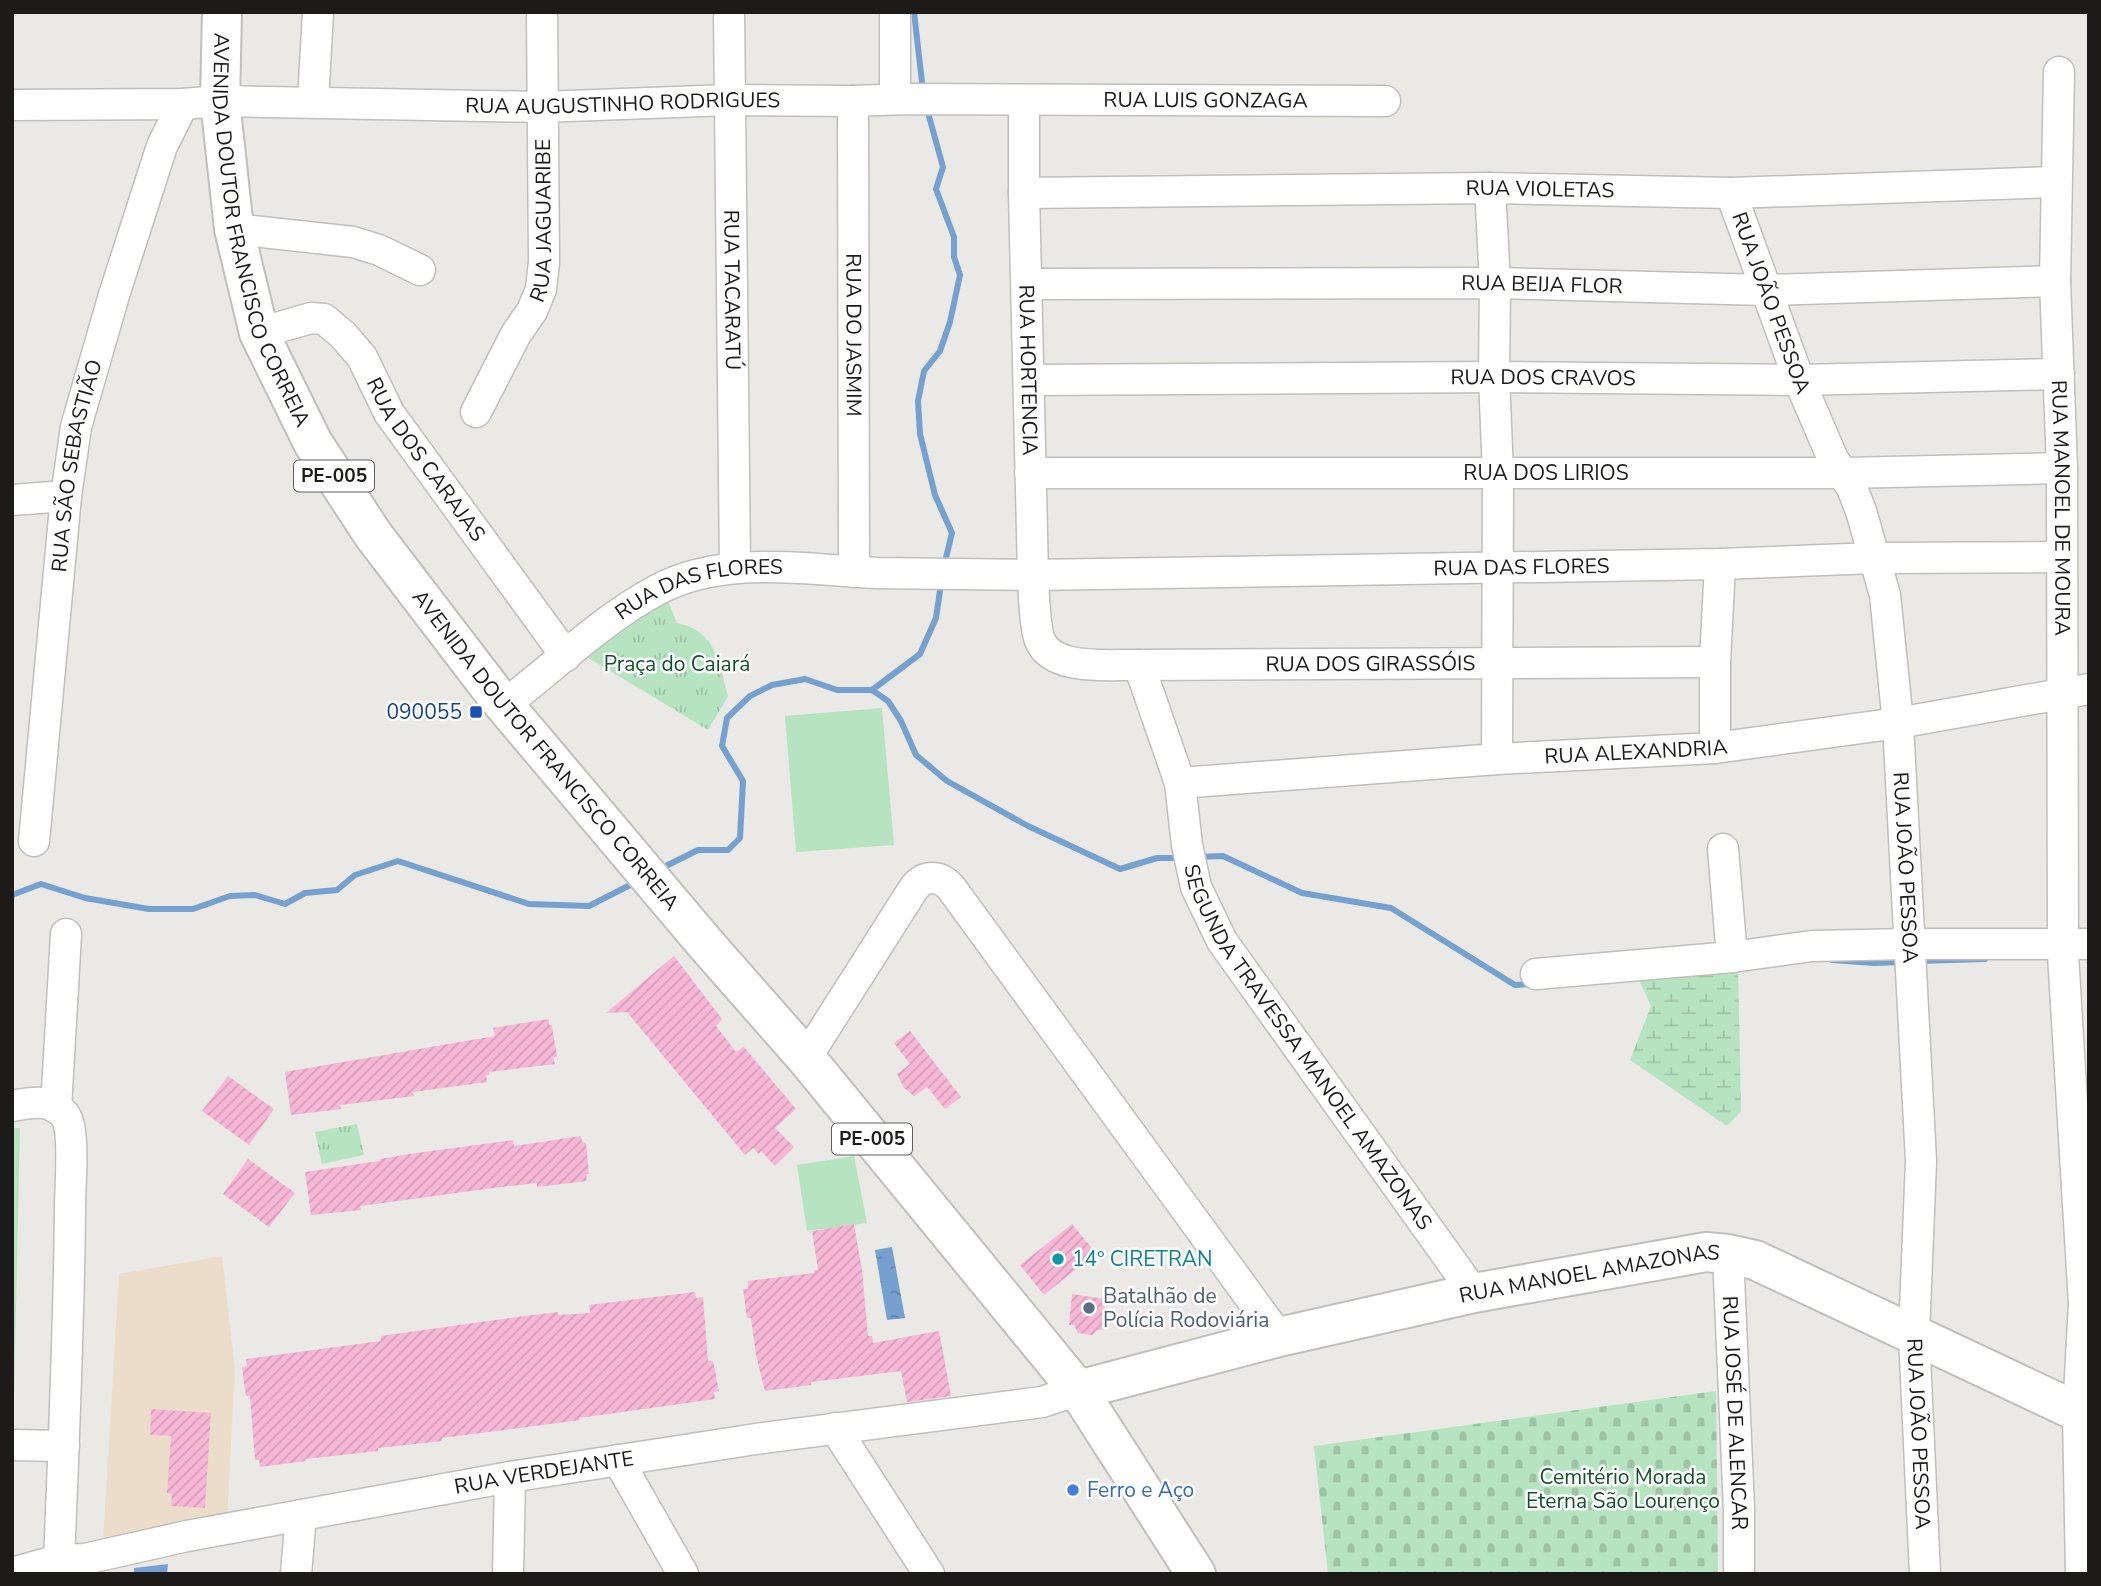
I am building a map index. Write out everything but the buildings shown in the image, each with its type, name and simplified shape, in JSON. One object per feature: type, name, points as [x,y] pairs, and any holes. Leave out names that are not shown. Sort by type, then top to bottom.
[{"type":"main road","name":"AVENIDA DOUTOR FRANCISCO CORREIA","points":[[222,12],[201,102],[259,333],[313,443],[374,536],[504,705],[806,1058],[1078,1390]]},
{"type":"main road","name":"RUA MANOEL AMAZONAS","points":[[1078,1390],[1279,1336],[1474,1293],[1706,1252],[1755,1261],[2083,1412]]},
{"type":"main road","name":"PE-005","points":[[1078,1390],[1196,1574]]},
{"type":"street","points":[[313,103],[317,12]]},
{"type":"street","name":"RUA JAGUARIBE","points":[[476,412],[516,334],[532,311],[541,289],[544,262],[542,12]]},
{"type":"street","name":"RUA TACARATÚ","points":[[729,12],[735,568]]},
{"type":"street","points":[[895,12],[902,99]]},
{"type":"street","name":"RUA MANOEL DE MOURA","points":[[2059,72],[2055,281],[2063,468],[2062,557],[2077,691],[2070,956],[2078,1063],[2084,1304],[2085,1490],[2081,1574]]},
{"type":"street","name":"RUA AUGUSTINHO RODRIGUES","points":[[12,105],[201,102],[542,107],[729,100],[1024,100]]},
{"type":"street","name":"RUA LUIS GONZAGA","points":[[1024,100],[1385,101]]},
{"type":"street","name":"RUA HORTENCIA","points":[[1024,100],[1030,473],[1038,637]]},
{"type":"street","name":"RUA DO JASMIM","points":[[853,101],[853,572]]},
{"type":"street","name":"RUA SÃO SEBASTIÃO","points":[[34,841],[66,496],[76,427],[114,295],[162,146],[201,102]]},
{"type":"street","name":"RUA VIOLETAS","points":[[1024,193],[1490,188],[1731,193],[2056,182]]},
{"type":"street","points":[[1490,188],[1495,283],[1494,377],[1498,473],[1497,759]]},
{"type":"street","name":"RUA JOÃO PESSOA","points":[[1731,193],[1799,380],[1833,458],[1844,473],[1861,510],[1885,595],[1898,723],[1920,1161],[1914,1335],[1925,1574]]},
{"type":"street","points":[[234,229],[353,242],[379,250],[420,270]]},
{"type":"street","name":"RUA BEIJA FLOR","points":[[1028,284],[1495,283],[1768,290],[2055,281]]},
{"type":"street","name":"RUA DOS CARAJAS","points":[[259,333],[310,318],[324,319],[343,335],[362,357],[389,413],[566,656]]},
{"type":"street","name":"RUA DOS CRAVOS","points":[[1029,380],[1494,377],[1799,380],[2059,374]]},
{"type":"street","name":"RUA DOS LIRIOS","points":[[1030,473],[1844,473],[2063,468]]},
{"type":"street","points":[[12,500],[66,496]]},
{"type":"street","name":"RUA DAS FLORES","points":[[504,705],[614,617],[659,589],[693,576],[735,568],[786,566],[853,572],[1033,575],[1720,564],[1875,558],[2062,557]]},
{"type":"street","points":[[1714,748],[1720,564]]},
{"type":"street","name":"RUA DOS GIRASSÓIS","points":[[1038,637],[1052,656],[1063,661],[1139,665],[1715,662]]},
{"type":"street","points":[[1139,665],[1180,783]]},
{"type":"street","name":"RUA ALEXANDRIA","points":[[1180,783],[1497,759],[1714,748],[1898,723],[2077,691]]},
{"type":"street","name":"SEGUNDA TRAVESSA MANOEL AMAZONAS","points":[[1180,783],[1189,857],[1196,887],[1222,942],[1474,1293]]},
{"type":"street","points":[[1723,849],[1732,957]]},
{"type":"street","points":[[806,1058],[914,888],[924,879],[943,880],[1279,1336]]},
{"type":"street","points":[[56,1108],[66,934]]},
{"type":"street","points":[[1536,974],[1732,957],[1812,946],[1909,947],[2070,956]]},
{"type":"street","points":[[12,1106],[32,1102],[46,1103],[56,1108],[66,1117],[71,1148],[69,1324],[64,1446],[76,1564]]},
{"type":"street","name":"RUA JOSÉ DE ALENCAR","points":[[1728,1254],[1739,1509],[1739,1574]]},
{"type":"street","name":"RUA VERDEJANTE","points":[[12,1573],[76,1564],[187,1535],[510,1477],[835,1428],[1042,1402],[1078,1390]]},
{"type":"street","points":[[835,1428],[929,1574]]},
{"type":"street","points":[[12,1445],[64,1446]]},
{"type":"street","points":[[618,1460],[683,1574]]},
{"type":"street","points":[[508,1574],[510,1477]]},
{"type":"street","points":[[296,1574],[301,1515]]},
{"type":"shaded area","points":[[222,1256],[235,1369],[227,1520],[103,1542],[119,1274]]},
{"type":"green space","name":"Praça do Caiará","points":[[666,596],[677,623],[700,633],[714,650],[718,660],[728,696],[708,730],[587,657]]},
{"type":"green space","points":[[882,708],[894,845],[796,852],[785,716]]},
{"type":"green space","points":[[1738,961],[1741,1111],[1727,1126],[1630,1060],[1651,1006],[1636,973]]},
{"type":"green space","points":[[357,1124],[364,1155],[322,1164],[315,1132]]},
{"type":"green space","points":[[12,1128],[20,1128],[13,1441],[12,1441]]},
{"type":"green space","points":[[854,1156],[867,1223],[807,1231],[797,1165]]},
{"type":"green space","name":"Cemitério Morada Eterna São Lourenço","points":[[1716,1391],[1718,1574],[1328,1574],[1314,1446]]},
{"type":"water","points":[[892,1247],[905,1318],[887,1320],[875,1250]]},
{"type":"water","points":[[168,1564],[167,1574],[134,1574],[134,1568]]},
{"type":"waterway","points":[[914,12],[923,91]]},
{"type":"waterway","points":[[927,109],[943,167],[936,189],[954,237],[954,257],[960,275],[950,322],[940,351],[924,371],[918,401],[920,434],[935,495],[952,533],[944,566]]},
{"type":"waterway","points":[[872,690],[920,654],[936,618],[941,584]]},
{"type":"waterway","points":[[658,870],[698,850],[728,850],[740,838],[743,781],[722,746],[727,718],[750,696],[772,685],[805,679],[837,690],[872,690],[888,701],[901,721],[916,755],[947,781],[1028,826],[1120,869],[1157,858],[1182,858]]},
{"type":"waterway","points":[[1197,857],[1223,856],[1302,893],[1391,908],[1515,985],[1532,984]]},
{"type":"waterway","points":[[12,895],[41,884],[85,898],[149,909],[193,909],[230,896],[255,895],[285,904],[305,893],[337,890],[355,875],[398,861],[529,904],[589,906],[636,882]]},
{"type":"waterway","points":[[1919,961],[1985,959]]},
{"type":"waterway","points":[[1832,960],[1901,962]]},
{"type":"place","name":"090055","points":[[476,712]]},
{"type":"place","name":"14º CIRETRAN","points":[[1058,1259]]},
{"type":"place","name":"Batalhão de Polícia Rodoviária","points":[[1089,1308]]},
{"type":"place","name":"Ferro e Aço","points":[[1073,1490]]}]
